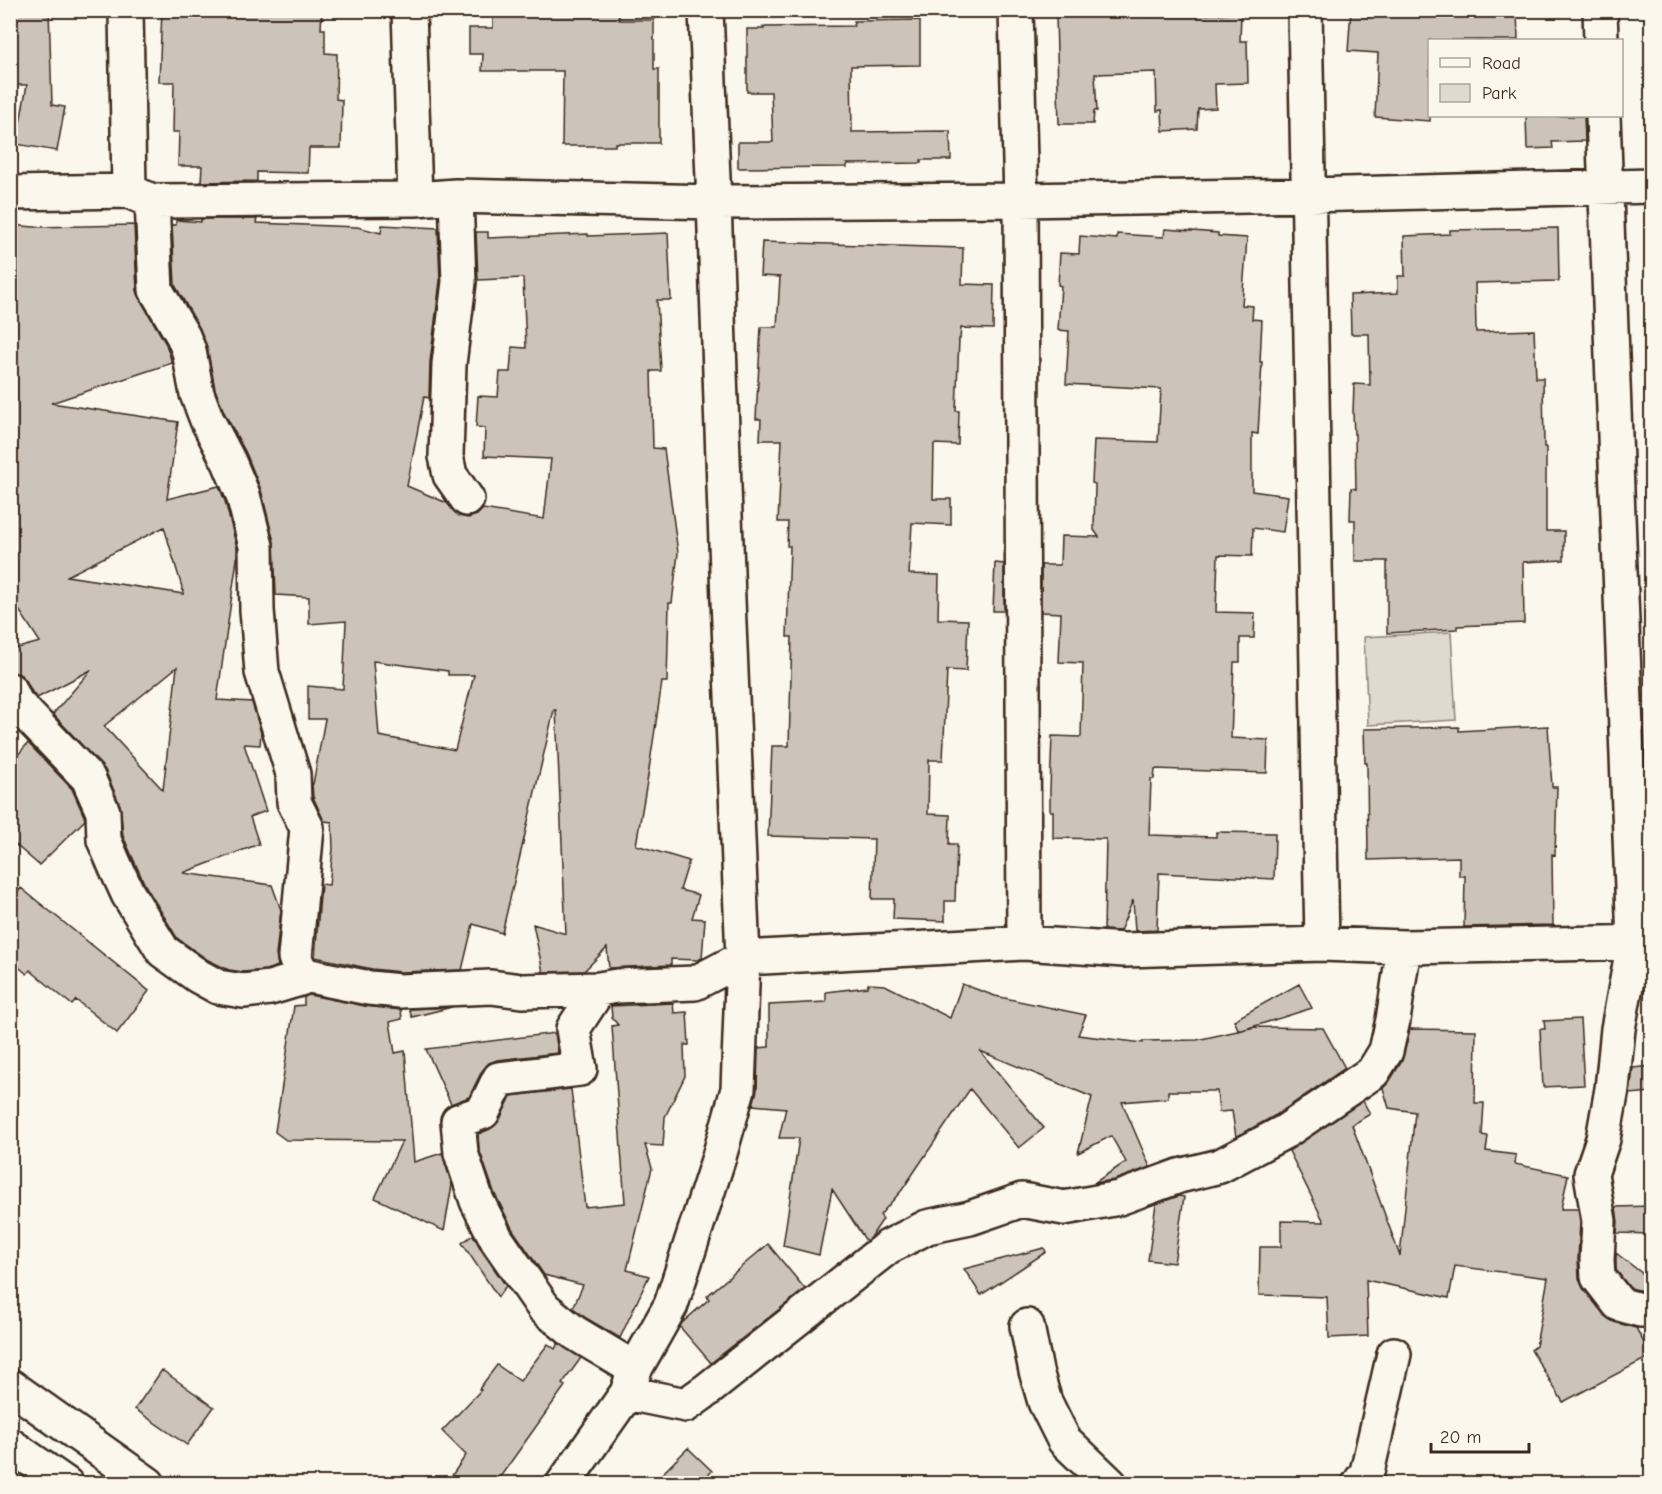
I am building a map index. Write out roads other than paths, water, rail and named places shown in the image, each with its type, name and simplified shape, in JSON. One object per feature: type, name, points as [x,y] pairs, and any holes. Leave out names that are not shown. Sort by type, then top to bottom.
[{"type":"main road","points":[[126,10],[140,196],[156,290],[183,336],[189,351],[197,394],[243,495],[256,546],[257,610],[262,672],[293,774],[294,802],[307,828],[295,957],[305,975],[400,992],[491,987],[522,991],[695,983],[743,958],[1024,943],[1124,950],[1322,944],[1404,947],[1643,942]]},
{"type":"main road","points":[[409,10],[415,199]]},
{"type":"main road","points":[[563,1484],[631,1381],[671,1305],[719,1157],[738,1089],[743,958],[706,10]]},
{"type":"main road","points":[[1016,10],[1022,200],[1024,943]]},
{"type":"main road","points":[[1305,10],[1322,944]]},
{"type":"main road","points":[[1600,10],[1601,39]]},
{"type":"main road","points":[[1603,117],[1643,942],[1618,1029],[1612,1089],[1603,1138],[1591,1174],[1599,1221],[1598,1277],[1619,1304],[1640,1310],[1652,1310]]},
{"type":"main road","points":[[10,194],[415,199],[456,196],[714,202],[1022,200],[1652,186]]},
{"type":"main road","points":[[456,196],[459,282],[449,364],[446,456],[450,475],[467,499]]},
{"type":"main road","points":[[10,690],[16,703],[88,778],[103,812],[104,840],[117,870],[128,894],[163,951],[218,987],[243,991],[270,988],[300,979],[305,975]]},
{"type":"main road","points":[[599,988],[573,1029],[580,1069],[499,1079],[483,1112],[458,1121],[461,1153],[477,1201],[497,1240],[544,1308],[631,1381],[686,1405],[888,1247],[927,1227],[970,1218],[1022,1200],[1064,1208],[1119,1198],[1179,1176],[1220,1166],[1286,1131],[1373,1072],[1386,1051],[1404,947]]},
{"type":"main road","points":[[1027,1326],[1045,1402],[1064,1440],[1110,1484]]},
{"type":"main road","points":[[1359,1484],[1367,1472],[1394,1354]]},
{"type":"main road","points":[[10,1386],[148,1484]]},
{"type":"main road","points":[[10,1444],[66,1484]]}]
